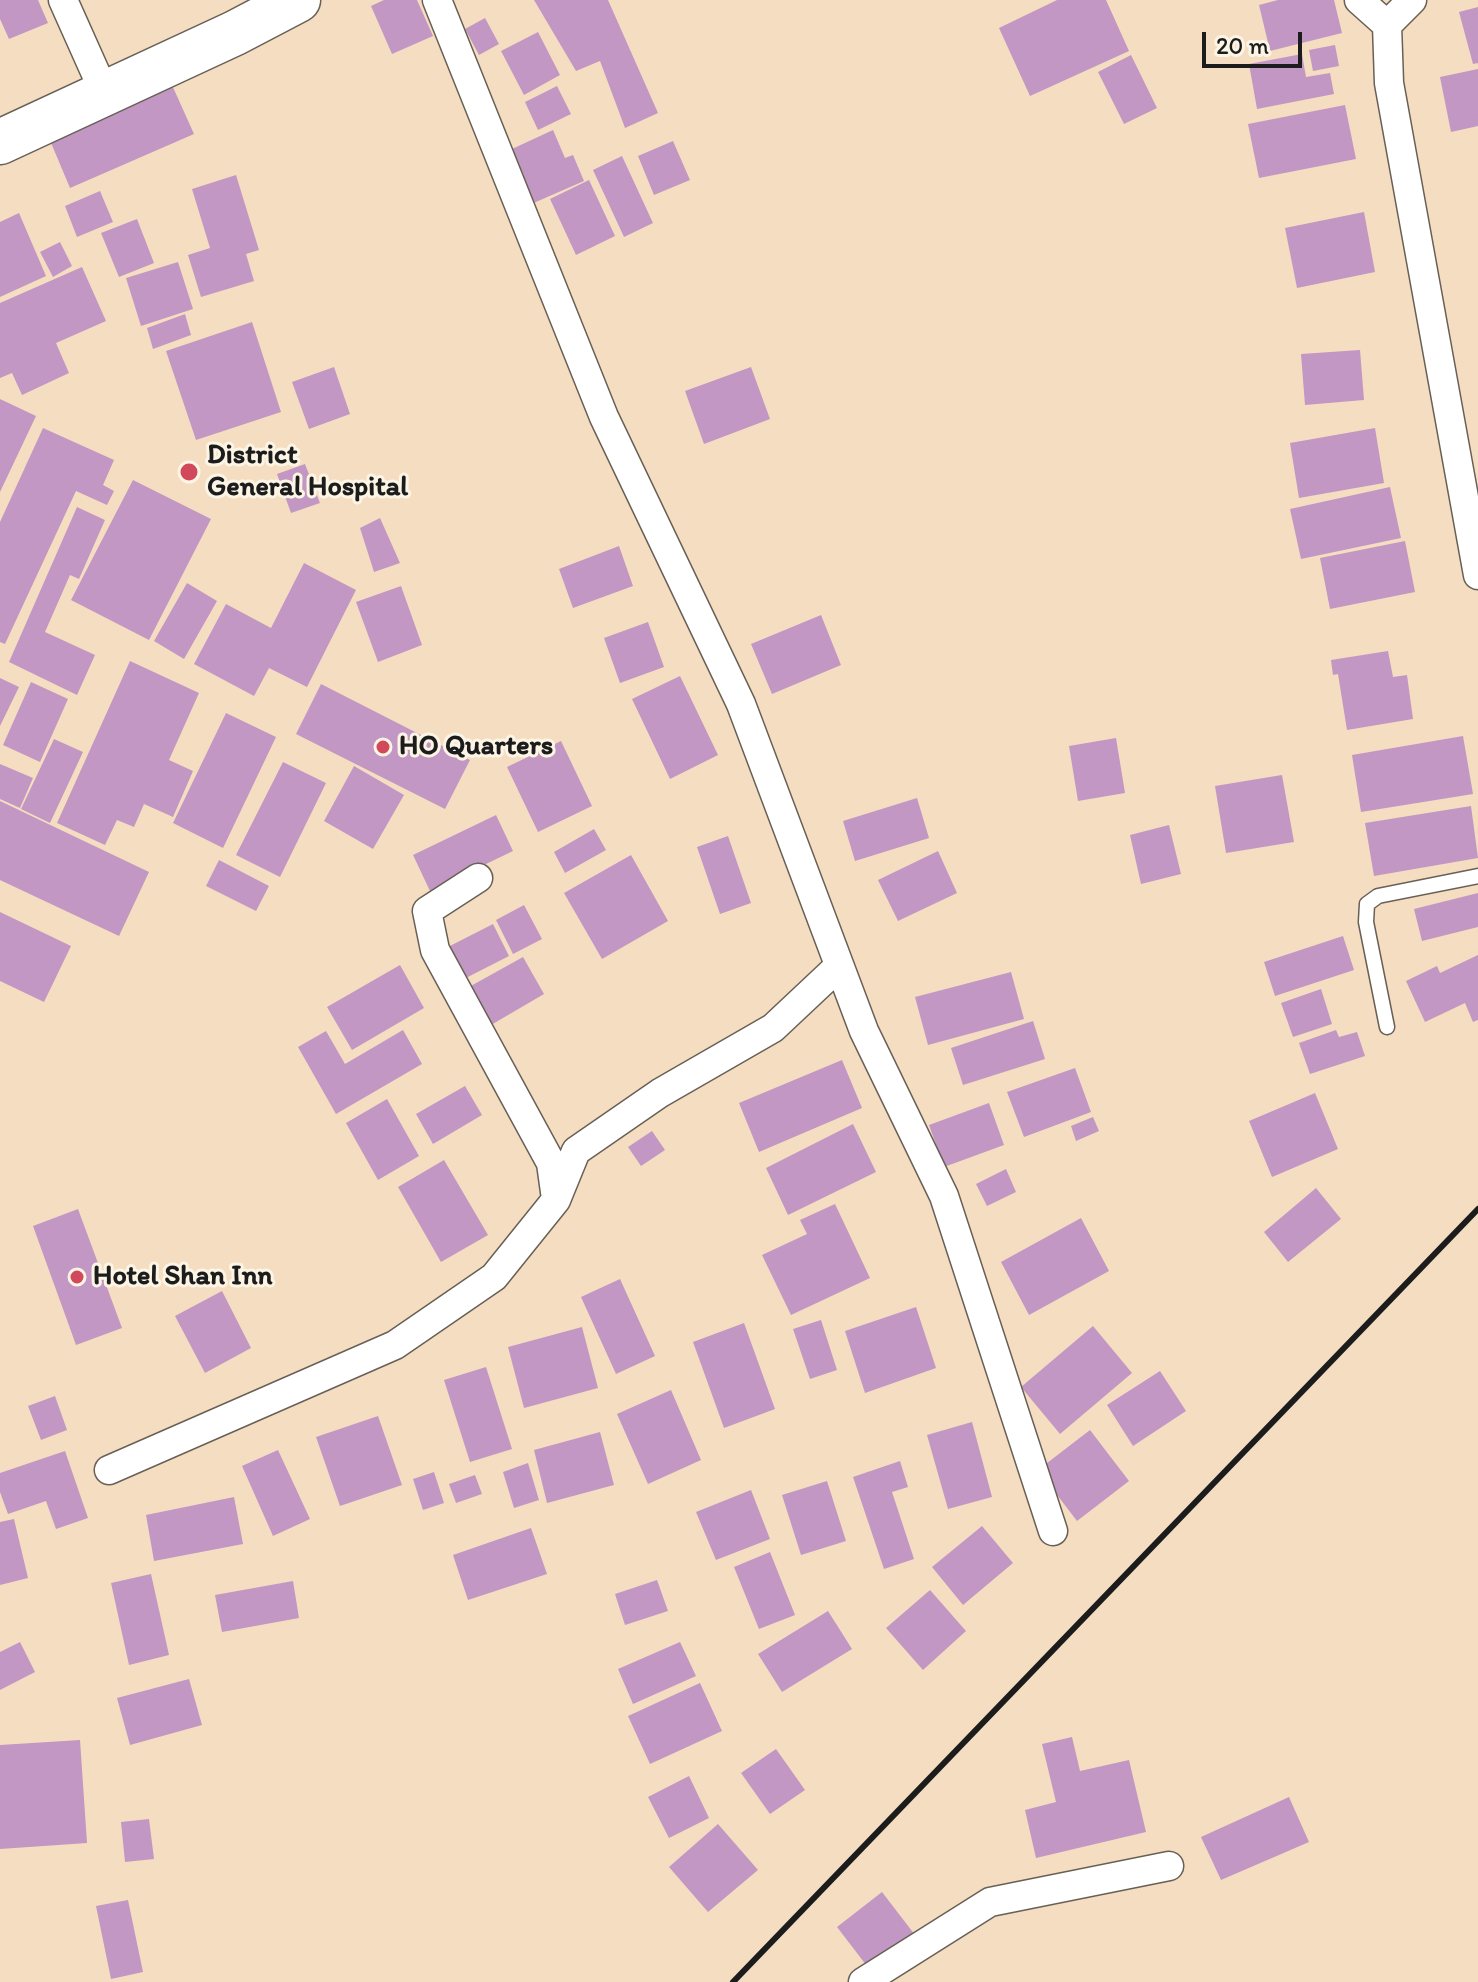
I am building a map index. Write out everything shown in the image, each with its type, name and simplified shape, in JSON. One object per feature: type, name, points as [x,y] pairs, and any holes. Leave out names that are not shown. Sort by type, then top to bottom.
[{"type":"highway","points":[[0,142],[298,0]]},
{"type":"street","points":[[63,0],[105,94]]},
{"type":"street","points":[[437,0],[604,417],[741,704],[864,1031],[944,1196],[1053,1531]]},
{"type":"street","points":[[1359,0],[1387,25],[1389,83],[1478,575]]},
{"type":"street","points":[[1387,25],[1412,0]]},
{"type":"street","points":[[478,878],[427,911],[435,950],[551,1163],[556,1200]]},
{"type":"street","points":[[109,1470],[395,1345],[494,1277],[556,1200],[576,1151],[660,1093],[773,1028],[839,966]]},
{"type":"street","points":[[863,1982],[990,1902],[1169,1866]]},
{"type":"lane","points":[[1387,1027],[1366,922],[1367,904],[1378,896],[1478,876]]},
{"type":"building","points":[[0,0],[38,0],[48,23],[9,39],[0,19]]},
{"type":"building","points":[[384,0],[417,0],[433,36],[392,54],[371,6]]},
{"type":"building","points":[[534,0],[608,0],[658,113],[625,128],[600,61],[576,71]]},
{"type":"building","points":[[1057,0],[1106,0],[1129,51],[1030,96],[999,28]]},
{"type":"building","points":[[1278,0],[1334,0],[1342,33],[1270,51],[1259,5]]},
{"type":"building","points":[[1478,7],[1478,63],[1473,64],[1459,12]]},
{"type":"building","points":[[485,18],[499,44],[479,55],[465,29]]},
{"type":"building","points":[[538,32],[560,75],[524,95],[501,51]]},
{"type":"building","points":[[1335,45],[1339,66],[1313,71],[1309,50]]},
{"type":"building","points":[[1302,54],[1306,77],[1330,73],[1334,94],[1257,109],[1249,64]]},
{"type":"building","points":[[1131,55],[1157,108],[1124,124],[1098,72]]},
{"type":"building","points":[[1478,69],[1478,126],[1451,132],[1440,77]]},
{"type":"building","points":[[172,85],[194,134],[70,188],[49,138]]},
{"type":"building","points":[[557,86],[571,114],[538,130],[525,102]]},
{"type":"building","points":[[1345,105],[1356,159],[1259,178],[1248,124]]},
{"type":"building","points":[[553,130],[565,158],[573,155],[584,181],[529,205],[517,180],[524,176],[512,149]]},
{"type":"building","points":[[673,141],[690,180],[654,195],[638,156]]},
{"type":"building","points":[[622,156],[653,223],[624,237],[593,170]]},
{"type":"building","points":[[236,175],[259,250],[246,254],[254,281],[201,297],[188,255],[210,248],[192,189]]},
{"type":"building","points":[[589,180],[615,236],[576,255],[550,199]]},
{"type":"building","points":[[100,191],[113,222],[77,237],[65,206]]},
{"type":"building","points":[[1364,212],[1375,272],[1297,288],[1285,228]]},
{"type":"building","points":[[19,213],[46,276],[0,297],[0,222]]},
{"type":"building","points":[[137,219],[154,263],[119,277],[101,233]]},
{"type":"building","points":[[60,242],[72,266],[53,277],[40,252]]},
{"type":"building","points":[[178,262],[193,309],[141,326],[126,278]]},
{"type":"building","points":[[82,267],[106,321],[56,343],[69,373],[22,395],[12,373],[0,378],[0,303]]},
{"type":"building","points":[[185,314],[191,335],[153,349],[147,328]]},
{"type":"building","points":[[252,322],[281,412],[196,440],[166,351]]},
{"type":"building","points":[[1360,350],[1364,400],[1305,405],[1301,354]]},
{"type":"building","points":[[334,367],[350,414],[309,429],[292,382]]},
{"type":"building","points":[[751,367],[770,419],[704,444],[685,391]]},
{"type":"building","points":[[0,399],[36,416],[0,492]]},
{"type":"building","points":[[43,428],[114,460],[103,485],[114,491],[107,505],[76,491],[5,644],[0,642],[0,522]]},
{"type":"building","points":[[1375,428],[1384,483],[1299,498],[1290,443]]},
{"type":"building","points":[[305,464],[320,503],[291,513],[277,474]]},
{"type":"building","points":[[133,480],[211,519],[149,640],[71,600]]},
{"type":"building","points":[[1390,487],[1401,538],[1301,559],[1290,509]]},
{"type":"building","points":[[77,507],[105,520],[79,579],[70,575],[45,632],[95,655],[77,695],[9,662]]},
{"type":"building","points":[[380,518],[400,563],[374,572],[360,528]]},
{"type":"building","points":[[1405,541],[1415,592],[1330,609],[1320,558]]},
{"type":"building","points":[[619,546],[633,586],[573,608],[559,569]]},
{"type":"building","points":[[304,563],[356,590],[307,687],[269,668],[254,696],[194,664],[226,604],[271,628]]},
{"type":"building","points":[[187,583],[217,601],[184,659],[154,641]]},
{"type":"building","points":[[401,586],[422,645],[378,662],[356,602]]},
{"type":"building","points":[[821,615],[841,665],[772,694],[751,644]]},
{"type":"building","points":[[648,622],[664,667],[620,683],[604,638]]},
{"type":"building","points":[[1388,651],[1393,677],[1407,675],[1413,719],[1347,730],[1338,674],[1333,675],[1331,660]]},
{"type":"building","points":[[130,661],[199,693],[169,760],[193,771],[173,817],[144,804],[134,827],[117,820],[105,845],[57,823]]},
{"type":"building","points":[[680,676],[718,755],[670,779],[632,699]]},
{"type":"building","points":[[0,678],[19,687],[0,726]]},
{"type":"building","points":[[31,682],[68,699],[40,762],[3,745]]},
{"type":"building","name":"HO Quarters","points":[[321,684],[470,760],[445,809],[296,734]]},
{"type":"building","points":[[226,713],[276,737],[223,848],[173,823]]},
{"type":"building","points":[[1463,736],[1473,794],[1361,812],[1352,755]]},
{"type":"building","points":[[1116,738],[1125,793],[1078,801],[1069,746]]},
{"type":"building","points":[[54,739],[83,752],[50,823],[21,809]]},
{"type":"building","points":[[561,741],[592,806],[538,832],[507,767]]},
{"type":"building","points":[[283,762],[326,783],[280,877],[236,855]]},
{"type":"building","points":[[0,764],[33,778],[20,808],[0,799]]},
{"type":"building","name":"HO Quarters","points":[[354,766],[404,795],[373,849],[324,821]]},
{"type":"building","points":[[1282,775],[1294,842],[1226,853],[1215,786]]},
{"type":"building","points":[[917,798],[929,838],[855,861],[843,821]]},
{"type":"building","points":[[0,801],[149,872],[119,936],[0,880]]},
{"type":"building","points":[[1471,806],[1478,858],[1374,876],[1365,823]]},
{"type":"building","points":[[496,815],[513,851],[430,891],[413,855]]},
{"type":"building","points":[[1169,825],[1181,874],[1141,884],[1130,835]]},
{"type":"building","points":[[594,829],[606,850],[565,873],[554,852]]},
{"type":"building","points":[[728,836],[751,903],[720,914],[697,847]]},
{"type":"building","points":[[938,851],[957,893],[898,921],[878,880]]},
{"type":"building","points":[[631,855],[668,921],[602,959],[564,893]]},
{"type":"building","points":[[219,860],[269,886],[256,911],[206,886]]},
{"type":"building","points":[[1478,893],[1478,927],[1422,941],[1414,909]]},
{"type":"building","points":[[524,905],[542,939],[513,954],[496,920]]},
{"type":"building","points":[[0,912],[71,946],[44,1002],[0,981]]},
{"type":"building","points":[[493,924],[509,956],[460,981],[444,949]]},
{"type":"building","points":[[1343,936],[1354,970],[1275,996],[1264,962]]},
{"type":"building","points":[[1478,955],[1478,1020],[1473,1022],[1465,1003],[1425,1022],[1406,981],[1437,966],[1440,973]]},
{"type":"building","points":[[523,957],[544,994],[491,1025],[469,987]]},
{"type":"building","points":[[400,965],[424,1008],[352,1050],[327,1007]]},
{"type":"building","points":[[1011,972],[1024,1019],[928,1045],[915,997]]},
{"type":"building","points":[[1321,989],[1332,1024],[1293,1037],[1281,1003]]},
{"type":"building","points":[[1033,1021],[1045,1059],[963,1085],[951,1048]]},
{"type":"building","points":[[403,1030],[422,1064],[336,1114],[298,1047],[326,1031],[345,1064]]},
{"type":"building","points":[[1336,1030],[1339,1037],[1357,1032],[1365,1056],[1310,1074],[1299,1043]]},
{"type":"building","points":[[842,1060],[862,1108],[759,1152],[739,1103]]},
{"type":"building","points":[[1075,1068],[1091,1112],[1024,1137],[1007,1092]]},
{"type":"building","points":[[465,1086],[482,1115],[433,1144],[416,1114]]},
{"type":"building","points":[[1315,1093],[1338,1149],[1272,1177],[1249,1121]]},
{"type":"building","points":[[387,1099],[419,1156],[378,1180],[346,1123]]},
{"type":"building","points":[[989,1103],[1004,1145],[944,1167],[929,1125]]},
{"type":"building","points":[[1093,1117],[1099,1131],[1076,1141],[1071,1126]]},
{"type":"building","points":[[853,1124],[876,1172],[788,1215],[766,1168]]},
{"type":"building","points":[[652,1131],[665,1150],[641,1166],[628,1147]]},
{"type":"building","points":[[444,1160],[488,1235],[441,1262],[398,1187]]},
{"type":"building","points":[[1006,1169],[1016,1192],[987,1206],[976,1184]]},
{"type":"building","points":[[1316,1188],[1341,1219],[1288,1262],[1264,1232]]},
{"type":"building","points":[[835,1204],[870,1278],[791,1315],[762,1255],[807,1234],[800,1220]]},
{"type":"building","name":"Hotel Shan Inn","points":[[78,1209],[122,1328],[76,1345],[33,1226]]},
{"type":"building","points":[[1081,1218],[1109,1271],[1029,1315],[1001,1262]]},
{"type":"building","points":[[620,1279],[655,1356],[616,1374],[581,1297]]},
{"type":"building","points":[[222,1291],[251,1348],[205,1373],[175,1316]]},
{"type":"building","points":[[916,1307],[936,1368],[865,1393],[845,1331]]},
{"type":"building","points":[[821,1320],[837,1370],[810,1379],[793,1329]]},
{"type":"building","points":[[744,1323],[775,1409],[724,1428],[693,1342]]},
{"type":"building","points":[[1093,1326],[1132,1373],[1060,1434],[1021,1387]]},
{"type":"building","points":[[582,1327],[598,1388],[524,1408],[508,1347]]},
{"type":"building","points":[[486,1367],[512,1449],[470,1462],[444,1380]]},
{"type":"building","points":[[1160,1371],[1186,1411],[1133,1446],[1107,1405]]},
{"type":"building","points":[[671,1390],[701,1460],[648,1484],[617,1414]]},
{"type":"building","points":[[55,1396],[67,1430],[41,1440],[28,1406]]},
{"type":"building","points":[[378,1416],[402,1485],[340,1506],[316,1437]]},
{"type":"building","points":[[972,1422],[992,1497],[948,1509],[927,1435]]},
{"type":"building","points":[[1090,1430],[1129,1481],[1077,1521],[1038,1470]]},
{"type":"building","points":[[600,1432],[614,1485],[547,1503],[534,1450]]},
{"type":"building","points":[[278,1450],[310,1519],[273,1536],[242,1466]]},
{"type":"building","points":[[65,1451],[88,1518],[56,1529],[46,1501],[8,1514],[0,1492],[0,1473]]},
{"type":"building","points":[[900,1461],[908,1487],[892,1492],[914,1559],[884,1569],[853,1477]]},
{"type":"building","points":[[528,1463],[539,1500],[514,1508],[503,1472]]},
{"type":"building","points":[[434,1472],[444,1503],[423,1510],[413,1479]]},
{"type":"building","points":[[475,1475],[482,1494],[456,1503],[449,1484]]},
{"type":"building","points":[[827,1481],[846,1541],[801,1555],[782,1495]]},
{"type":"building","points":[[751,1490],[770,1539],[716,1560],[696,1512]]},
{"type":"building","points":[[234,1497],[243,1544],[154,1561],[146,1515]]},
{"type":"building","points":[[14,1519],[28,1578],[0,1585],[0,1522]]},
{"type":"building","points":[[982,1526],[1013,1563],[963,1605],[932,1567]]},
{"type":"building","points":[[531,1528],[547,1574],[468,1600],[453,1555]]},
{"type":"building","points":[[770,1552],[795,1615],[759,1629],[734,1567]]},
{"type":"building","points":[[151,1574],[169,1655],[129,1665],[111,1583]]},
{"type":"building","points":[[657,1580],[668,1611],[625,1625],[615,1594]]},
{"type":"building","points":[[293,1581],[299,1618],[222,1632],[215,1595]]},
{"type":"building","points":[[930,1590],[966,1631],[923,1670],[886,1628]]},
{"type":"building","points":[[828,1611],[852,1649],[782,1692],[758,1654]]},
{"type":"building","points":[[20,1642],[35,1672],[0,1690],[0,1652]]},
{"type":"building","points":[[680,1642],[696,1676],[633,1704],[618,1669]]},
{"type":"building","points":[[189,1679],[202,1725],[130,1745],[117,1698]]},
{"type":"building","points":[[700,1683],[722,1731],[650,1764],[628,1716]]},
{"type":"building","points":[[1072,1737],[1080,1771],[1129,1760],[1146,1832],[1036,1858],[1025,1810],[1056,1802],[1042,1744]]},
{"type":"building","points":[[80,1740],[87,1843],[0,1849],[0,1745]]},
{"type":"building","points":[[776,1749],[805,1790],[770,1814],[741,1773]]},
{"type":"building","points":[[689,1776],[709,1818],[669,1838],[648,1797]]},
{"type":"building","points":[[1289,1797],[1309,1842],[1221,1880],[1201,1837]]},
{"type":"building","points":[[149,1819],[154,1859],[125,1862],[121,1822]]},
{"type":"building","points":[[718,1824],[758,1870],[708,1912],[669,1867]]},
{"type":"building","points":[[882,1892],[915,1935],[870,1970],[837,1927]]},
{"type":"building","points":[[128,1900],[143,1972],[111,1979],[96,1906]]},
{"type":"railway","points":[[733,1982],[1478,1209]]},
{"type":"place","name":"District General Hospital","points":[[189,472]]},
{"type":"place","name":"HO Quarters","points":[[383,747]]},
{"type":"place","name":"Hotel Shan Inn","points":[[77,1277]]}]
